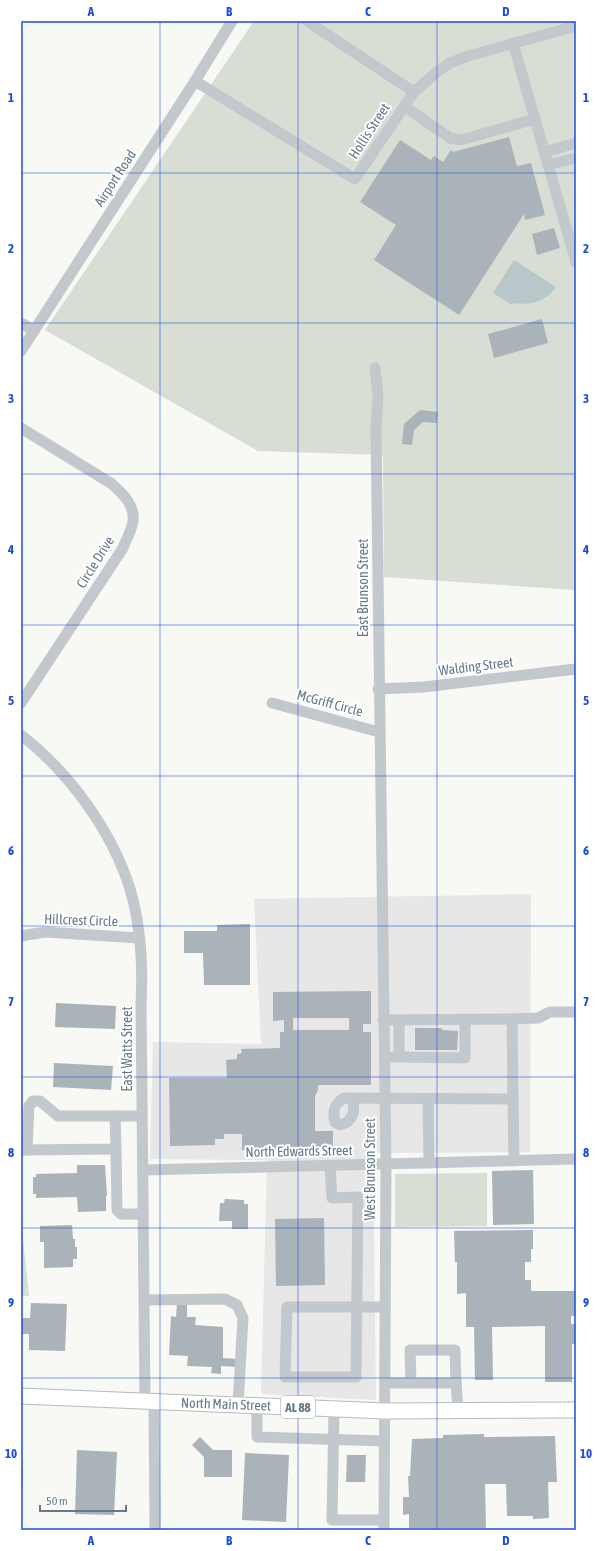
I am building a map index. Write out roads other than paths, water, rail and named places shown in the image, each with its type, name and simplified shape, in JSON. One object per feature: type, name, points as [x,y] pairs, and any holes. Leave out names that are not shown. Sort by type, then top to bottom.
[{"type":"main road","name":"North Main Street","points":[[21,1396],[385,1411],[576,1410]]},
{"type":"street","name":"Airport Road","points":[[21,351],[232,21]]},
{"type":"street","points":[[307,21],[414,92]]},
{"type":"street","name":"Hollis Street","points":[[195,81],[356,179],[414,92],[427,79],[450,63],[468,56],[576,26]]},
{"type":"street","points":[[513,43],[576,262]]},
{"type":"street","points":[[404,106],[455,140],[461,140],[535,119]]},
{"type":"street","points":[[544,152],[576,143]]},
{"type":"street","points":[[548,166],[576,158]]},
{"type":"street","points":[[21,323],[34,331]]},
{"type":"street","name":"East Brunson Street","points":[[375,368],[378,395],[376,428],[380,808]]},
{"type":"street","name":"Circle Drive","points":[[21,428],[112,484],[123,494],[131,506],[133,521],[123,548],[21,703]]},
{"type":"street","name":"Walding Street","points":[[378,689],[424,687],[576,669]]},
{"type":"street","name":"McGriff Circle","points":[[272,703],[379,732]]},
{"type":"street","name":"East Watts Street","points":[[21,735],[59,770],[77,792],[107,838],[120,863],[130,889],[139,938],[142,975],[144,1300],[150,1401],[154,1530]]},
{"type":"street","name":"West Brunson Street","points":[[380,808],[386,1164],[384,1525]]},
{"type":"street","name":"Hillcrest Circle","points":[[21,936],[45,932],[139,938]]},
{"type":"street","points":[[383,1020],[538,1018],[550,1012],[576,1012]]},
{"type":"street","points":[[384,1058],[465,1058],[466,1019]]},
{"type":"street","points":[[512,1019],[514,1161]]},
{"type":"street","points":[[399,1020],[399,1057]]},
{"type":"street","points":[[428,1098],[429,1163]]},
{"type":"street","points":[[352,1099],[512,1098]]},
{"type":"street","points":[[116,1149],[24,1150],[29,1106],[33,1101],[40,1101],[58,1116],[142,1116]]},
{"type":"street","points":[[115,1116],[117,1210],[121,1214],[143,1214]]},
{"type":"street","name":"North Edwards Street","points":[[142,1170],[576,1159]]},
{"type":"street","points":[[330,1166],[332,1198],[358,1197],[356,1307],[356,1377],[285,1377],[287,1307],[356,1307],[385,1307]]},
{"type":"street","points":[[144,1300],[226,1299],[237,1305],[243,1318],[238,1404]]},
{"type":"street","points":[[411,1383],[410,1350],[455,1350],[458,1410]]},
{"type":"street","points":[[385,1383],[456,1382]]},
{"type":"street","points":[[257,1405],[257,1437],[384,1441]]},
{"type":"street","points":[[334,1409],[332,1440],[332,1520],[384,1525]]}]
